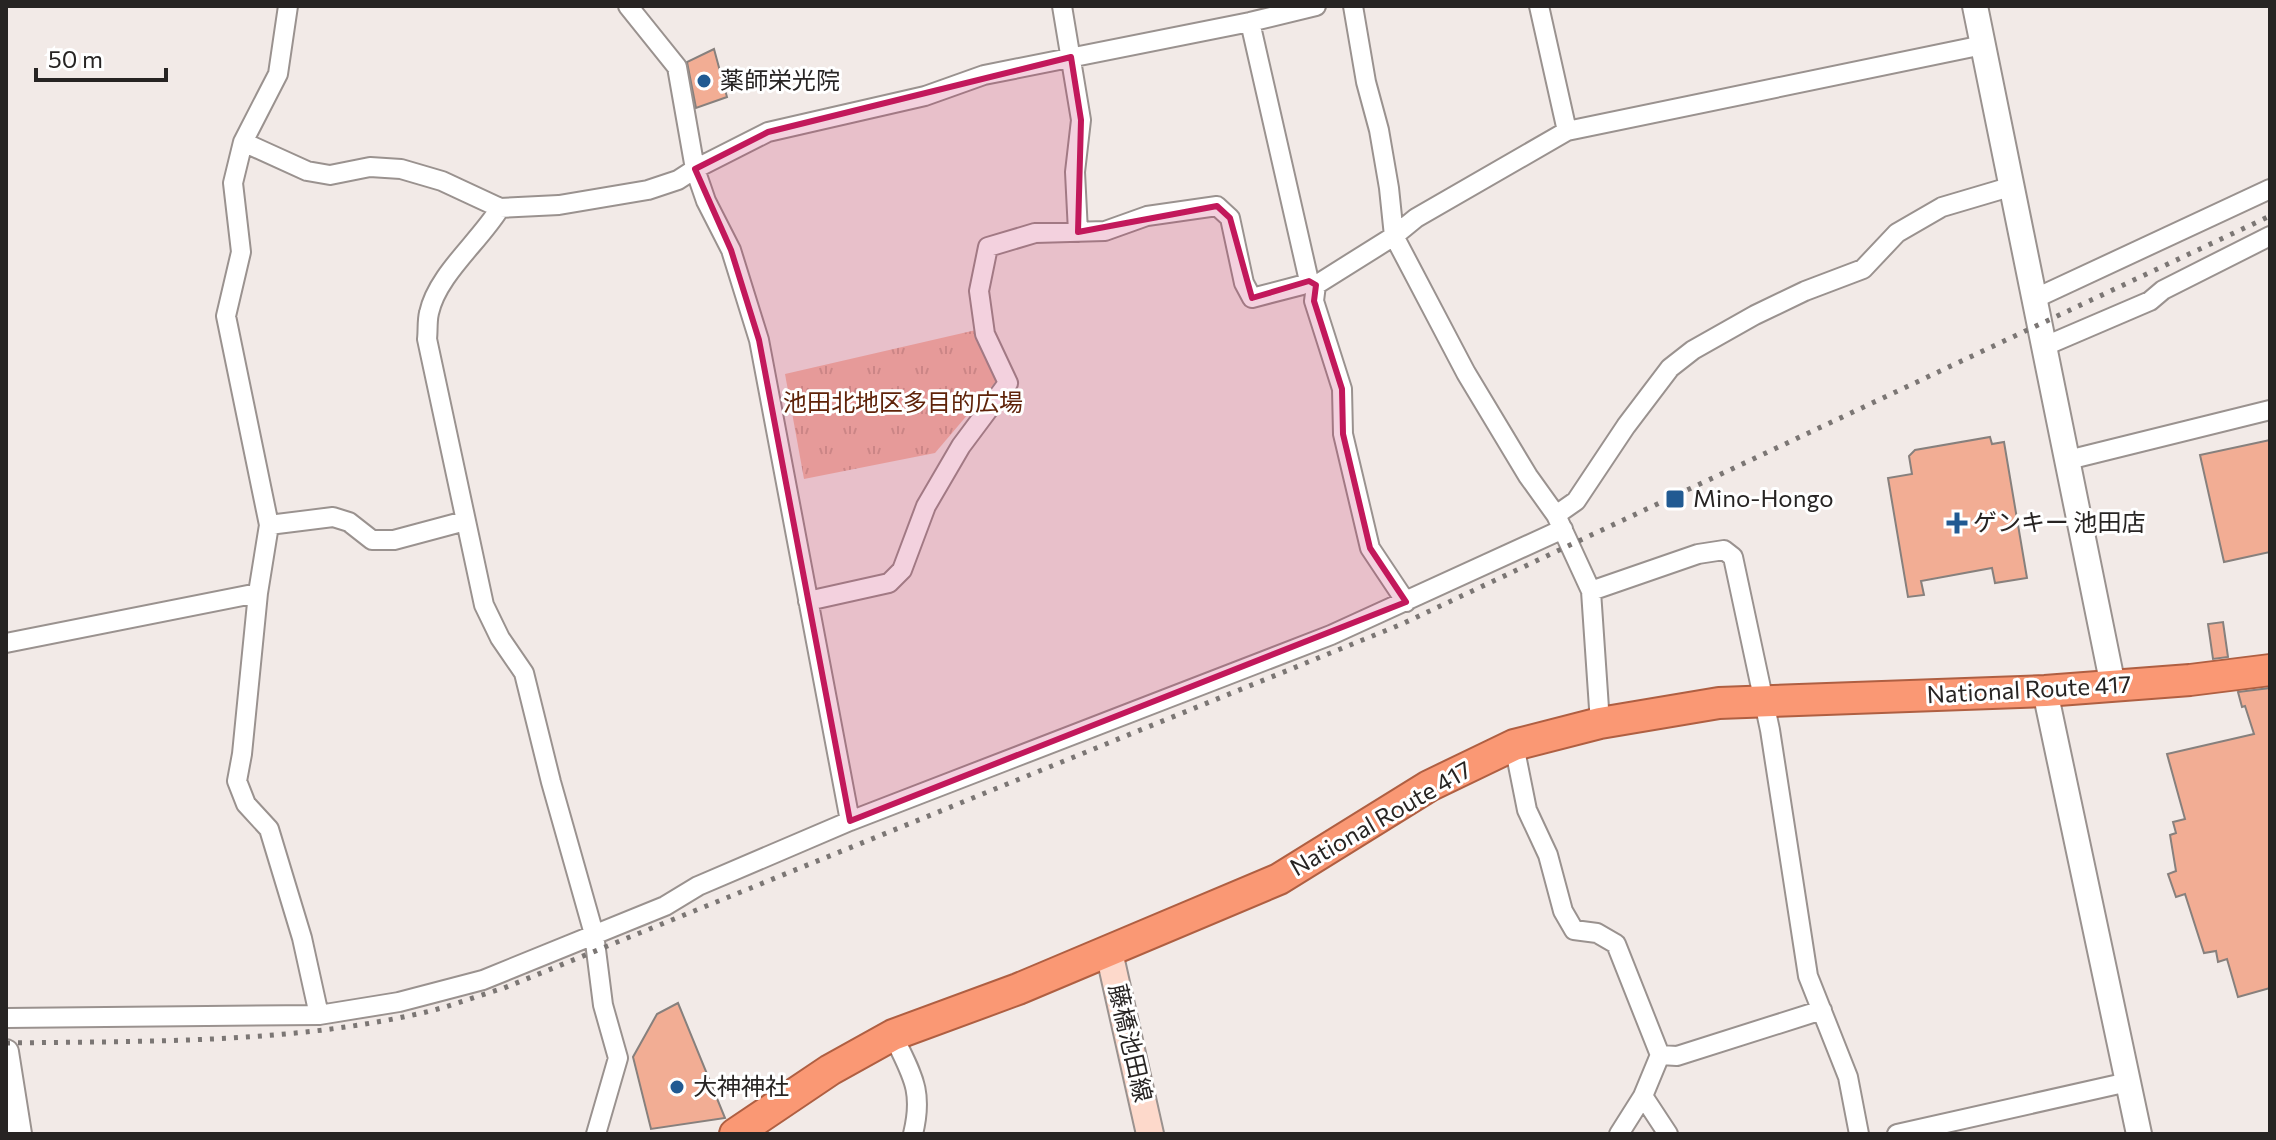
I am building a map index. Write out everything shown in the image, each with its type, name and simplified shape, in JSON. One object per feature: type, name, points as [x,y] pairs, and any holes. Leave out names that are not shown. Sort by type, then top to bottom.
[{"type":"highway","name":"National Route 417","points":[[735,1134],[830,1070],[893,1035],[1109,952],[1279,879],[1429,786],[1514,745],[1600,723],[1719,703],[2045,691],[2270,670]]},
{"type":"main road","name":"藤橋池田線","points":[[1109,952],[1150,1134]]},
{"type":"street","points":[[288,6],[278,74],[243,142],[233,183],[241,252],[226,316],[269,525],[258,593],[237,781],[246,804],[269,829],[302,938],[319,1015]]},
{"type":"street","points":[[628,6],[677,67],[695,169],[706,201],[731,250],[759,340],[850,821]]},
{"type":"street","points":[[1062,6],[1081,120],[1075,172],[1078,232]]},
{"type":"street","points":[[243,142],[307,171],[330,175],[370,167],[401,169],[442,181],[500,208],[559,205],[648,190],[678,180],[768,132],[925,96],[984,75],[1316,6]]},
{"type":"street","points":[[1353,6],[1366,82],[1379,130],[1394,236],[1466,373],[1528,476],[1560,522],[1591,591],[1600,723]]},
{"type":"street","points":[[1539,6],[1567,131]]},
{"type":"street","points":[[1975,6],[2113,686]]},
{"type":"street","points":[[1250,22],[1313,283],[1314,301],[1342,389],[1343,434],[1370,548],[1406,602]]},
{"type":"street","points":[[808,601],[889,583],[902,570],[926,506],[961,446],[1008,383],[985,334],[979,291],[988,247],[1035,233],[1105,231],[1147,216],[1217,206],[1230,218],[1244,283],[1252,298],[1313,283],[1394,236],[1416,218],[1567,131],[1983,45]]},
{"type":"street","points":[[6,1018],[319,1015],[399,1002],[483,980],[665,906],[698,886],[850,821],[1201,687],[1406,602],[1560,522],[1670,368],[1693,350],[1805,291],[1863,269],[1897,233],[1942,207],[2013,186]]},
{"type":"street","points":[[2036,298],[2270,189]]},
{"type":"street","points":[[500,208],[487,230],[452,269],[434,299],[429,313],[427,339],[484,605],[500,638],[524,673],[594,934],[603,1005],[618,1058],[596,1134]]},
{"type":"street","points":[[2045,346],[2150,301],[2163,290],[2269,239]]},
{"type":"street","points":[[2068,460],[2270,410]]},
{"type":"street","points":[[269,525],[297,519],[333,517],[349,522],[372,540],[394,540],[465,521]]},
{"type":"street","points":[[1591,591],[1698,554],[1724,550],[1733,557],[1765,702],[1808,976],[1848,1077],[1859,1134]]},
{"type":"street","points":[[6,643],[258,593]]},
{"type":"street","points":[[2045,691],[2139,1134]]},
{"type":"street","points":[[1514,745],[1527,810],[1548,855],[1563,911],[1574,930],[1597,933],[1616,944],[1660,1055],[1643,1096],[1619,1134]]},
{"type":"street","points":[[1660,1055],[1677,1056],[1822,1010]]},
{"type":"street","points":[[893,1035],[919,1099],[913,1134]]},
{"type":"street","points":[[7,1059],[19,1134]]},
{"type":"street","points":[[1897,1134],[2128,1082]]},
{"type":"street","points":[[1643,1096],[1668,1134]]},
{"type":"highlighted area","points":[[1071,57],[1081,120],[1078,232],[1217,206],[1230,218],[1252,298],[1309,281],[1316,285],[1314,301],[1342,389],[1343,434],[1370,548],[1406,602],[850,821],[759,340],[731,250],[695,169],[768,132]]},
{"type":"green space","name":"池田北地区多目的広場","points":[[976,330],[998,379],[935,453],[804,479],[785,374]]},
{"type":"building","name":"薬師栄光院","points":[[714,49],[727,97],[696,108],[687,62]]},
{"type":"building","name":"ゲンキー 池田店","points":[[1990,437],[1992,444],[2004,442],[2027,578],[1995,583],[1992,568],[1921,581],[1924,595],[1908,597],[1888,478],[1912,474],[1909,456],[1915,450]]},
{"type":"building","points":[[2270,440],[2270,552],[2224,562],[2200,455]]},
{"type":"building","points":[[2223,622],[2228,657],[2213,659],[2208,624]]},
{"type":"building","points":[[2270,688],[2270,988],[2238,997],[2227,959],[2218,962],[2216,951],[2204,953],[2185,894],[2176,897],[2168,874],[2176,871],[2170,835],[2176,833],[2173,822],[2185,819],[2167,754],[2254,734],[2238,692]]},
{"type":"building","name":"大神神社","points":[[678,1003],[725,1118],[651,1129],[633,1057],[657,1014]]},
{"type":"railway","points":[[6,1043],[267,1036],[422,1013],[504,988],[1402,624],[2270,216]]},
{"type":"place","name":"薬師栄光院","points":[[704,81]]},
{"type":"place","name":"Mino-Hongo","points":[[1675,499]]},
{"type":"place","name":"ゲンキー 池田店","points":[[1957,523]]},
{"type":"place","name":"大神神社","points":[[677,1087]]}]
